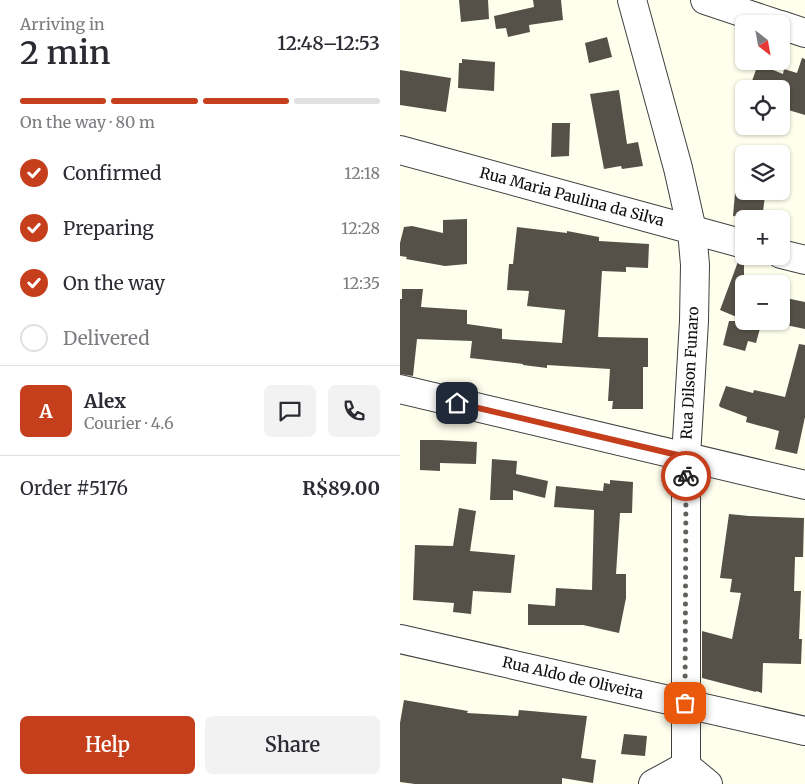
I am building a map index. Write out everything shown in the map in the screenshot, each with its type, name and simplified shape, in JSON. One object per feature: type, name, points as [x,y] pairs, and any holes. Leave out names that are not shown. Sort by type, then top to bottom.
[{"type":"street","name":"Rua Dilson Funaro","points":[[632,0],[678,168],[692,230],[695,265],[694,321],[686,457],[684,775]]},
{"type":"street","points":[[705,0],[750,15]]},
{"type":"street","points":[[790,28],[805,33]]},
{"type":"street","name":"Rua Maria Paulina da Silva","points":[[400,150],[735,242]]},
{"type":"street","points":[[790,256],[805,260]]},
{"type":"street","points":[[400,390],[805,485]]},
{"type":"street","name":"Rua Aldo de Oliveira","points":[[400,639],[805,730]]},
{"type":"street","points":[[653,784],[684,775],[708,784]]},
{"type":"building","points":[[459,0],[488,0],[489,19],[461,22]]},
{"type":"building","points":[[533,0],[561,0],[563,20],[529,25],[530,32],[508,37],[506,28],[496,29],[494,16],[534,7]]},
{"type":"building","points":[[607,37],[612,57],[589,63],[585,43]]},
{"type":"building","points":[[802,58],[805,59],[805,115],[790,110],[790,80],[752,80],[756,70],[773,70],[783,74],[784,70],[787,70],[797,73]]},
{"type":"building","points":[[462,59],[495,62],[494,91],[458,88],[459,63],[462,63]]},
{"type":"building","points":[[400,70],[451,78],[446,112],[400,105]]},
{"type":"building","points":[[619,90],[627,144],[638,142],[643,166],[622,169],[621,166],[604,169],[590,94]]},
{"type":"building","points":[[552,123],[570,123],[569,156],[551,157]]},
{"type":"building","points":[[735,193],[735,200],[764,200],[763,210],[735,210],[735,216],[733,216]]},
{"type":"building","points":[[467,219],[467,264],[445,266],[406,259],[407,257],[400,256],[400,243],[404,227],[412,226],[443,233],[443,220]]},
{"type":"building","points":[[517,227],[567,233],[567,231],[599,237],[599,241],[649,244],[648,268],[626,267],[626,272],[602,271],[598,337],[648,338],[648,367],[643,367],[643,409],[612,409],[613,401],[608,401],[610,369],[547,365],[547,368],[470,358],[472,341],[417,339],[413,376],[400,374],[400,299],[402,299],[402,289],[423,289],[421,307],[467,310],[467,324],[502,329],[502,339],[562,343],[565,310],[527,306],[529,291],[507,290],[509,264],[513,264]]},
{"type":"building","points":[[737,265],[744,265],[744,275],[735,275],[735,316],[720,310]]},
{"type":"building","points":[[790,299],[805,302],[805,329],[790,326]]},
{"type":"building","points":[[729,321],[735,321],[735,330],[760,330],[756,343],[748,341],[745,351],[723,345]]},
{"type":"building","points":[[799,344],[805,345],[805,417],[797,454],[775,449],[779,431],[746,422],[747,417],[719,405],[726,386],[753,393],[754,390],[785,397]]},
{"type":"building","points":[[420,440],[477,442],[476,464],[440,463],[440,471],[420,470]]},
{"type":"building","points":[[492,459],[517,461],[516,474],[548,481],[545,498],[513,490],[513,500],[490,500]]},
{"type":"building","points":[[610,480],[633,482],[632,513],[620,513],[616,574],[626,574],[626,598],[619,633],[583,625],[528,625],[528,604],[555,606],[556,588],[592,590],[594,510],[554,507],[556,486],[603,491],[604,483],[610,484]]},
{"type":"building","points":[[459,508],[476,511],[470,551],[515,555],[511,593],[473,591],[471,614],[453,612],[454,603],[413,600],[415,545],[453,546]]},
{"type":"building","points":[[729,514],[804,518],[803,557],[795,557],[794,591],[801,591],[799,639],[802,639],[801,664],[763,663],[762,693],[702,678],[702,631],[732,639],[741,593],[730,592],[732,579],[720,578]]},
{"type":"building","points":[[404,700],[468,711],[467,713],[518,716],[519,710],[587,716],[581,758],[596,760],[593,783],[562,778],[562,784],[415,784],[400,782],[400,723]]},
{"type":"building","points":[[624,734],[647,736],[645,756],[621,754]]},
{"type":"way so far","points":[[685,703],[686,476]]},
{"type":"route","points":[[457,403],[686,457],[686,476]]}]
